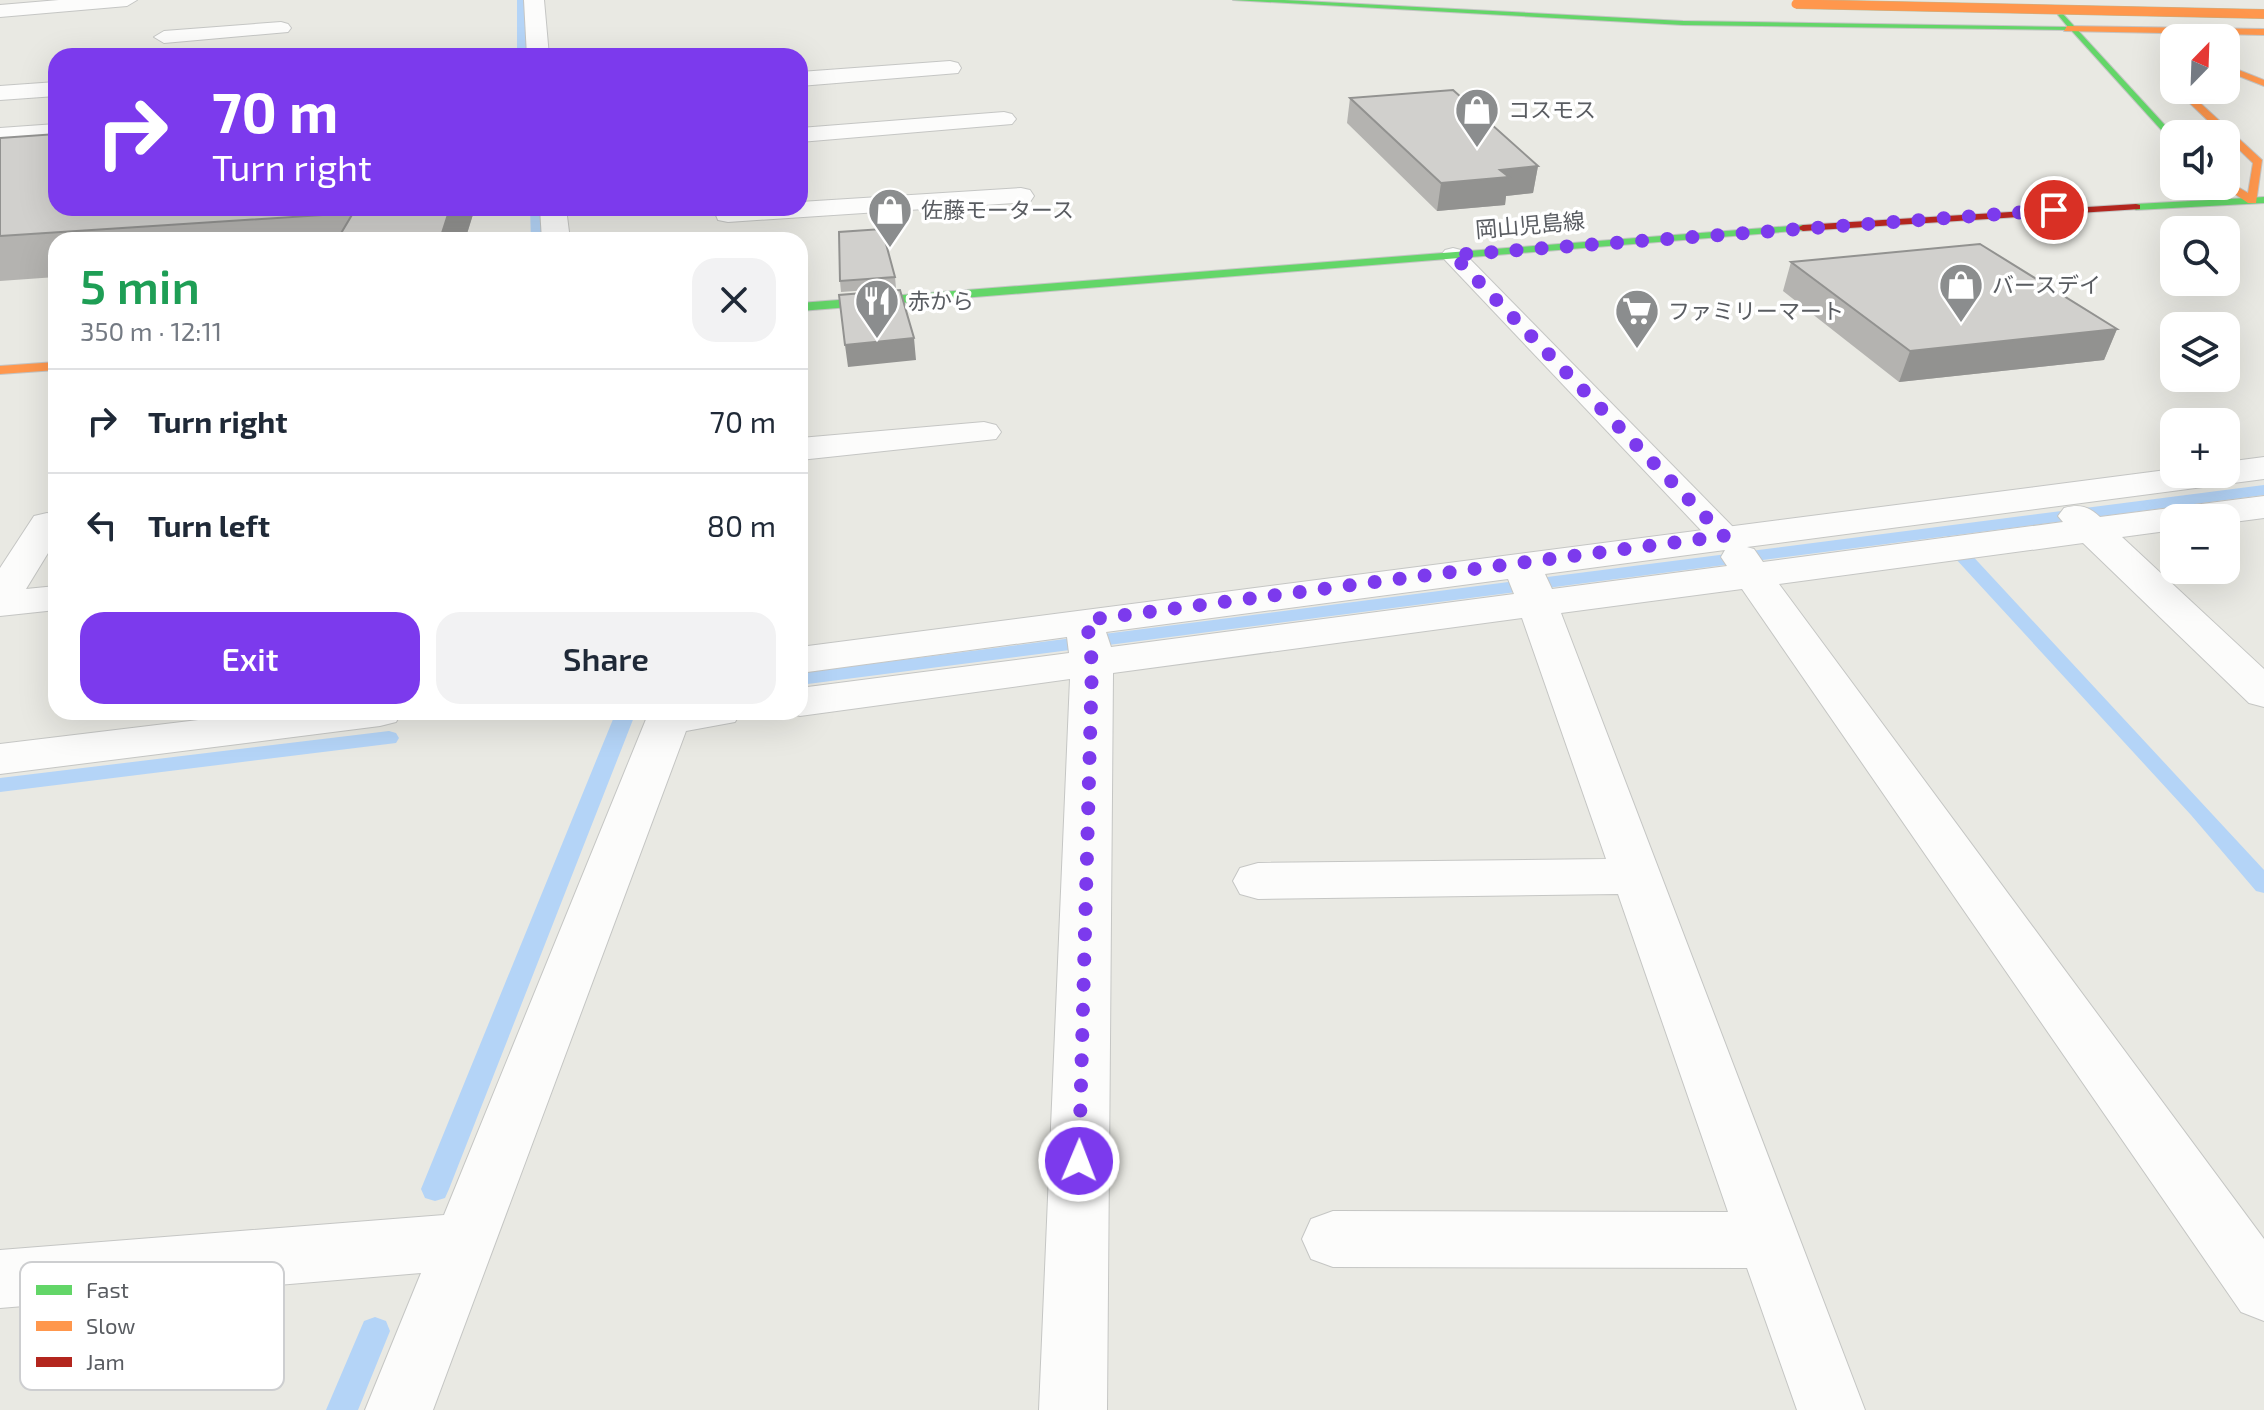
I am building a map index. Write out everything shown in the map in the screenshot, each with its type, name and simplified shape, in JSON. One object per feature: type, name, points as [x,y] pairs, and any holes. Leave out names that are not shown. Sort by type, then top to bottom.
[{"type":"main road","points":[[1237,0],[1621,21],[2264,32]]},
{"type":"main road","points":[[1963,0],[2264,6]]},
{"type":"main road","points":[[2051,0],[2073,30],[2160,126]]},
{"type":"main road","points":[[2094,0],[2135,47]]},
{"type":"main road","points":[[1789,4],[2264,14]]},
{"type":"main road","points":[[2240,74],[2264,83]]},
{"type":"main road","points":[[2196,104],[2258,162],[2258,200],[2240,190]]},
{"type":"main road","name":"岡山児島線","points":[[808,306],[1970,215],[2258,200]]},
{"type":"main road","points":[[0,370],[48,367]]},
{"type":"street","points":[[0,11],[127,0]]},
{"type":"street","points":[[534,0],[537,48]]},
{"type":"street","points":[[164,37],[283,21],[274,48]]},
{"type":"street","points":[[808,78],[950,68]]},
{"type":"street","points":[[0,93],[48,90]]},
{"type":"street","points":[[808,134],[1004,119]]},
{"type":"street","points":[[0,135],[48,132]]},
{"type":"street","points":[[808,209],[1021,196]]},
{"type":"street","points":[[808,448],[984,432]]},
{"type":"street","points":[[2240,471],[2264,468]]},
{"type":"street","points":[[1739,557],[1957,548],[2165,488]]},
{"type":"street","points":[[2240,510],[2264,507]]},
{"type":"street","points":[[2074,513],[2264,693]]},
{"type":"street","points":[[808,659],[1089,641],[2074,513],[2160,518]]},
{"type":"street","points":[[0,601],[47,524]]},
{"type":"street","points":[[1739,557],[2264,1291]]},
{"type":"street","points":[[1530,584],[1831,1410]]},
{"type":"street","points":[[0,601],[48,598]]},
{"type":"street","points":[[808,700],[1089,641]]},
{"type":"street","points":[[1073,1410],[1089,641]]},
{"type":"street","points":[[0,759],[315,720]]},
{"type":"street","points":[[399,1410],[667,720]]},
{"type":"street","points":[[1258,881],[1638,876]]},
{"type":"street","points":[[1333,1239],[1770,1240]]},
{"type":"street","points":[[208,1262],[465,1241]]},
{"type":"street","points":[[0,1279],[20,1277]]},
{"type":"lane","points":[[1453,255],[1739,557]]},
{"type":"building","points":[[1453,90],[1538,166],[1500,170],[1509,177],[1441,183],[1350,98]]},
{"type":"building","points":[[48,135],[48,216],[307,216],[0,236],[0,138]]},
{"type":"building","points":[[351,216],[447,216],[442,232],[342,232]]},
{"type":"building","points":[[882,229],[895,277],[840,281],[839,232]]},
{"type":"building","points":[[1980,244],[2117,329],[1910,351],[1791,262]]},
{"type":"building","points":[[900,290],[914,338],[845,345],[839,295]]},
{"type":"waterway","points":[[521,0],[522,48]]},
{"type":"waterway","points":[[536,216],[537,232]]},
{"type":"waterway","points":[[808,678],[2264,490]]},
{"type":"waterway","points":[[1949,541],[2199,810],[2264,885]]},
{"type":"waterway","points":[[435,1189],[623,720]]},
{"type":"waterway","points":[[0,785],[389,738]]},
{"type":"waterway","points":[[342,1410],[375,1331]]},
{"type":"traffic: fast","points":[[1237,0],[1683,23],[2067,29]]},
{"type":"traffic: fast","points":[[2062,15],[2160,125]]},
{"type":"traffic: fast","points":[[2136,207],[2264,200]]},
{"type":"traffic: fast","points":[[808,306],[1803,228]]},
{"type":"traffic: slow","points":[[1796,4],[2264,14]]},
{"type":"traffic: slow","points":[[2067,29],[2264,32]]},
{"type":"traffic: slow","points":[[2240,74],[2264,83]]},
{"type":"traffic: slow","points":[[2196,104],[2213,120]]},
{"type":"traffic: slow","points":[[2240,145],[2258,162],[2252,201],[2240,193]]},
{"type":"traffic: slow","points":[[0,370],[48,367]]},
{"type":"traffic: jam","points":[[1803,228],[2136,207]]},
{"type":"place","name":"コスモス","points":[[1477,149]]},
{"type":"place","name":"佐藤モータース","points":[[890,249]]},
{"type":"place","name":"バースデイ","points":[[1961,324]]},
{"type":"place","name":"赤から","points":[[877,340]]},
{"type":"place","name":"ファミリーマート","points":[[1637,350]]},
{"type":"route","points":[[1079,1161],[1092,664],[1087,620],[1724,536],[1453,255],[2054,210]]}]
